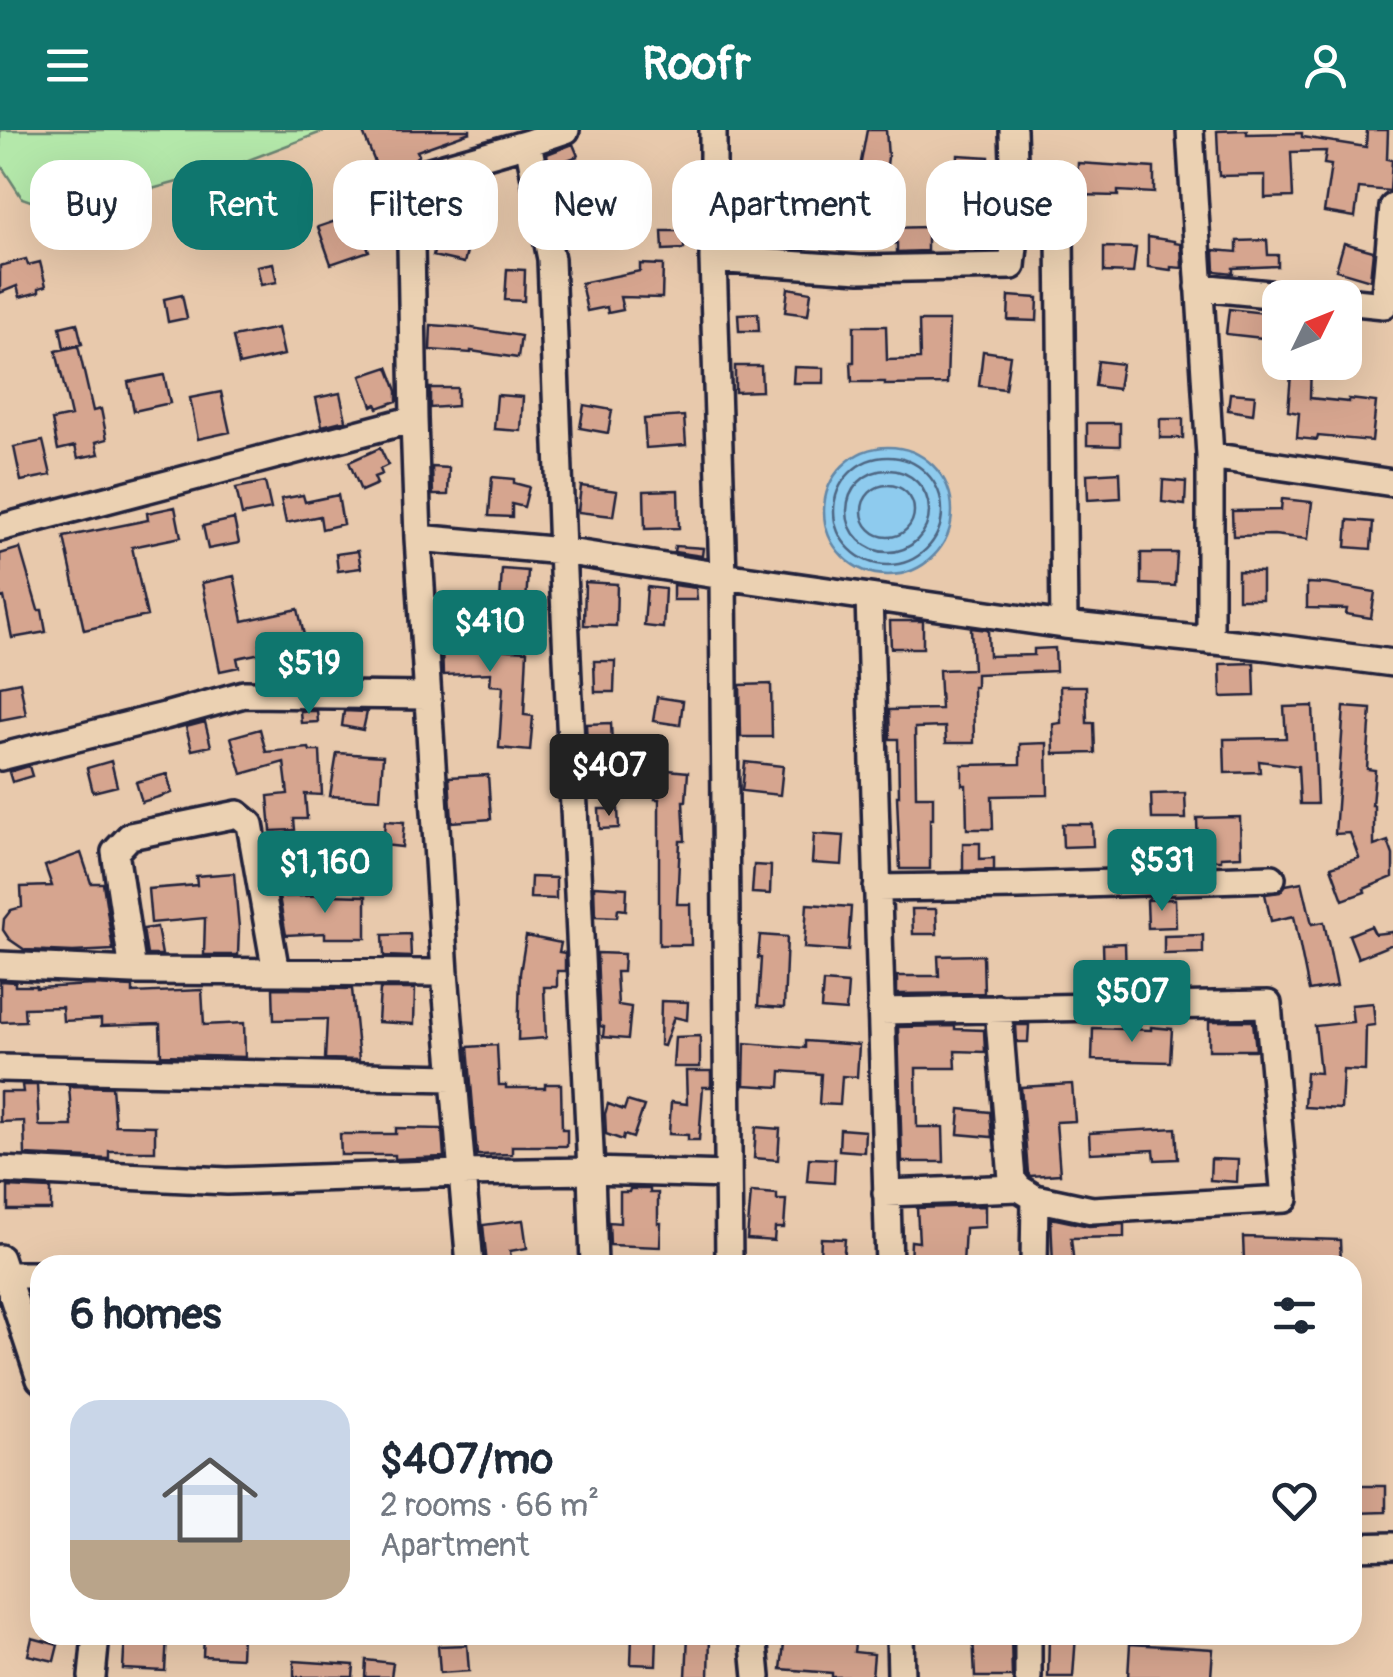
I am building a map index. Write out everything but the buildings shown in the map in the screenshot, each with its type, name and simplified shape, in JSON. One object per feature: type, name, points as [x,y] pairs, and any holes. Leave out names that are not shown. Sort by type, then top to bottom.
[{"type":"street","points":[[469,1255],[452,1078],[426,696],[414,419],[410,185],[423,173],[566,130]]},
{"type":"street","points":[[713,130],[723,576],[729,1255]]},
{"type":"street","points":[[1013,130],[1014,160]]},
{"type":"street","points":[[1190,130],[1210,456],[1210,641]]},
{"type":"street","points":[[528,144],[550,258],[594,1255]]},
{"type":"street","points":[[1362,303],[1384,305],[1393,207]]},
{"type":"street","points":[[713,259],[860,269],[1012,266],[1014,250]]},
{"type":"street","points":[[1060,250],[1064,624]]},
{"type":"street","points":[[1200,287],[1262,293]]},
{"type":"street","points":[[0,528],[414,419]]},
{"type":"street","points":[[1210,456],[1393,483]]},
{"type":"street","points":[[418,538],[562,551],[1064,624],[1393,663]]},
{"type":"street","points":[[869,597],[889,1255]]},
{"type":"street","points":[[0,758],[244,694],[426,696]]},
{"type":"street","points":[[133,971],[116,852],[130,836],[238,814],[250,824],[276,972]]},
{"type":"street","points":[[877,888],[1272,878]]},
{"type":"street","points":[[0,965],[133,971],[445,973]]},
{"type":"street","points":[[881,1011],[1268,1004],[1285,1200],[1092,1210],[1027,1193],[886,1192]]},
{"type":"street","points":[[998,1008],[1012,1179],[1027,1193],[1033,1255]]},
{"type":"street","points":[[0,1068],[452,1078]]},
{"type":"street","points":[[0,1170],[227,1182],[462,1173],[728,1174]]},
{"type":"street","points":[[3,1266],[30,1273]]},
{"type":"street","points":[[3,1266],[30,1348]]},
{"type":"street","points":[[1362,1547],[1393,1546]]},
{"type":"street","points":[[92,1677],[95,1645]]},
{"type":"street","points":[[754,1645],[756,1677]]},
{"type":"street","points":[[900,1645],[901,1677]]},
{"type":"street","points":[[1028,1645],[1028,1677]]},
{"type":"green space","points":[[0,130],[327,130],[249,160],[172,160],[172,183],[152,189],[152,160],[30,160],[30,201],[22,198],[0,164]]},
{"type":"water","points":[[888,447],[913,452],[933,466],[947,486],[952,511],[947,536],[933,556],[913,570],[888,575],[863,570],[843,556],[829,536],[824,511],[829,486],[843,466],[863,452]]}]
